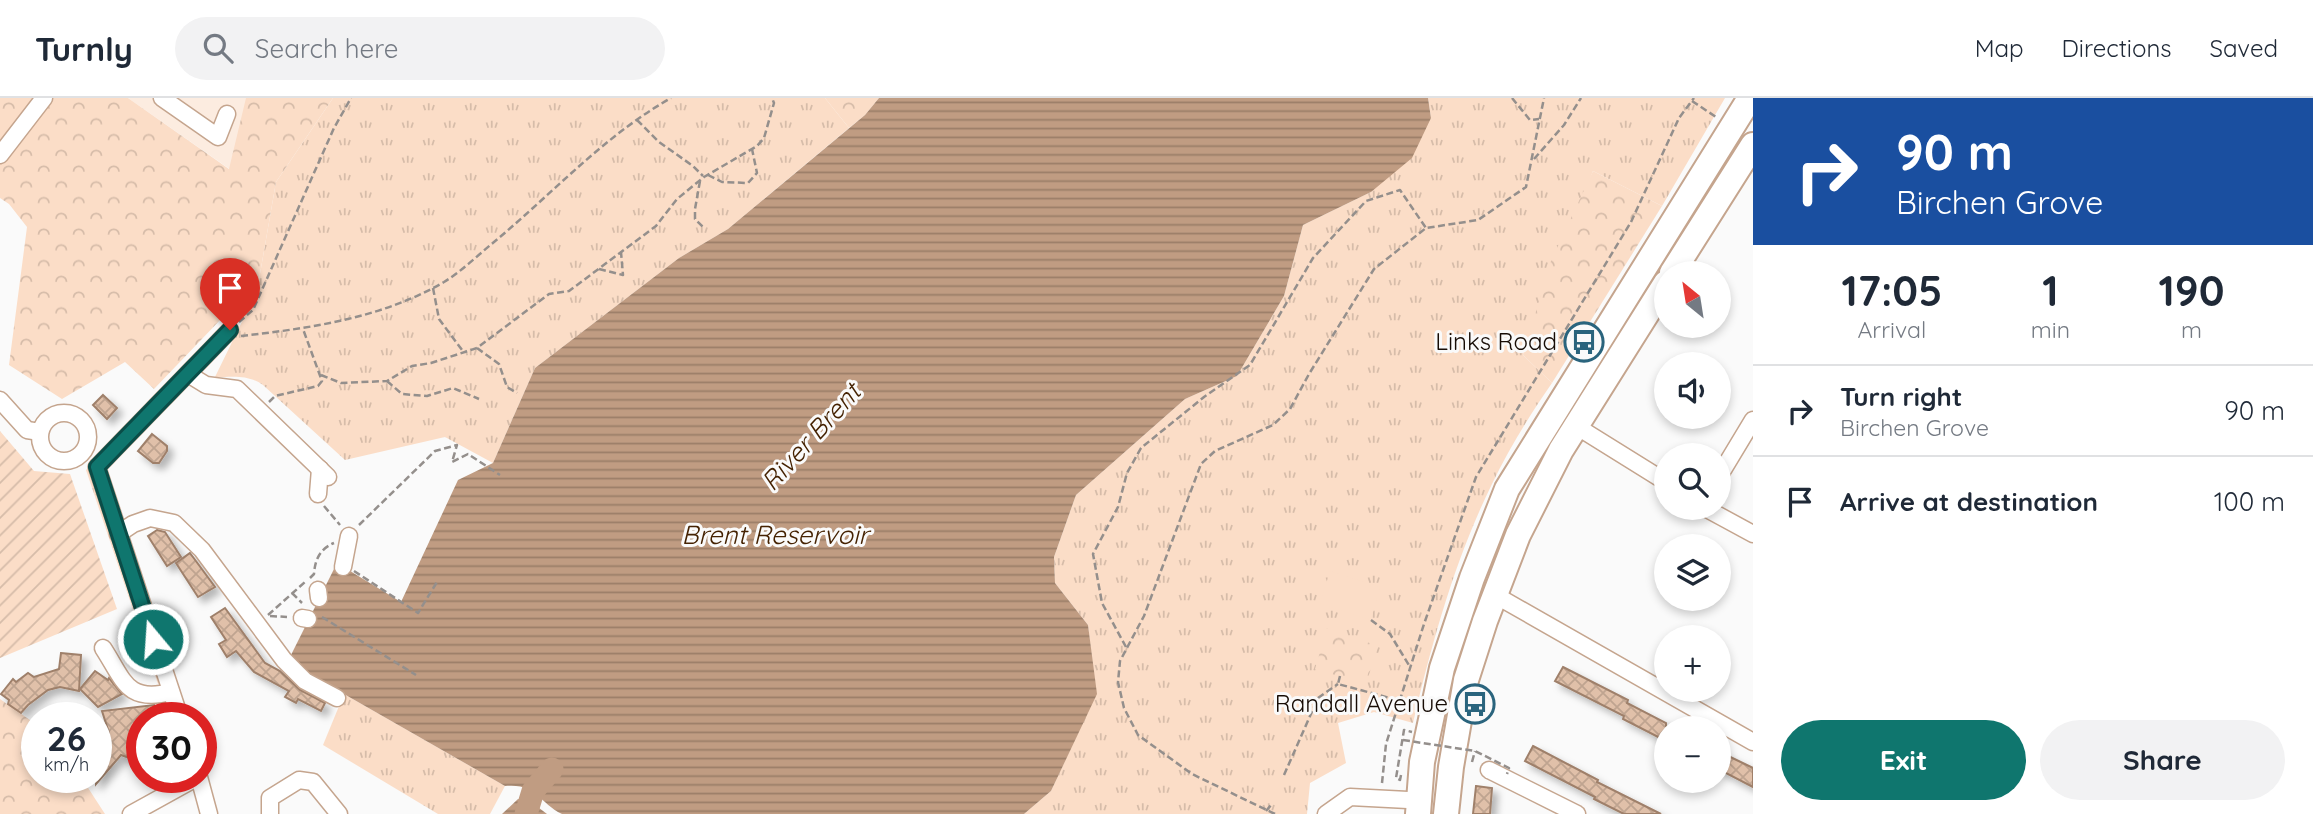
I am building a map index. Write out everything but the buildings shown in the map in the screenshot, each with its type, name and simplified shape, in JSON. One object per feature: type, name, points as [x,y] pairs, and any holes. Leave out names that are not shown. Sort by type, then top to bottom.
[{"type":"highway","points":[[1413,807],[1442,668],[1472,578],[1507,489],[1750,98]]},
{"type":"highway","points":[[1680,261],[1753,145]]},
{"type":"highway","points":[[1446,814],[1466,680],[1518,535],[1539,491],[1576,426],[1654,302]]},
{"type":"street","points":[[0,155],[44,98]]},
{"type":"street","points":[[162,98],[218,137],[227,114]]},
{"type":"street","points":[[97,467],[188,374],[232,334]]},
{"type":"street","points":[[188,374],[206,385],[237,389],[324,473],[318,494]]},
{"type":"street","points":[[0,400],[27,430],[40,432]]},
{"type":"street","points":[[70,414],[83,423],[87,437],[81,453],[63,461],[50,457],[41,446],[40,432],[48,419],[55,415],[70,414]]},
{"type":"street","points":[[1731,456],[1753,420]]},
{"type":"street","points":[[1576,426],[1654,475]]},
{"type":"street","points":[[81,453],[97,467],[174,702]]},
{"type":"street","points":[[118,534],[133,524],[150,518],[174,523],[202,550],[284,660],[305,681],[337,698]]},
{"type":"street","points":[[1727,520],[1753,534]]},
{"type":"street","points":[[343,566],[349,536]]},
{"type":"street","points":[[1495,595],[1753,742]]},
{"type":"street","points":[[103,648],[132,691],[141,695],[171,692]]},
{"type":"street","points":[[1484,769],[1577,814]]},
{"type":"street","points":[[270,814],[270,798],[299,779],[313,782],[339,814]]},
{"type":"street","points":[[131,814],[167,793]]},
{"type":"street","points":[[203,793],[209,814]]},
{"type":"street","points":[[1326,814],[1350,797],[1413,807]]},
{"type":"path","points":[[232,334],[253,310],[334,128],[351,98]]},
{"type":"path","points":[[232,334],[303,329],[374,313],[414,299],[458,271],[615,135],[671,98]]},
{"type":"path","points":[[772,98],[774,103]]},
{"type":"path","points":[[321,375],[341,383],[387,381],[412,366],[431,363],[477,348],[549,294],[569,291],[656,226],[677,199],[706,176],[752,149],[764,138],[774,103],[778,98]]},
{"type":"path","points":[[1512,98],[1530,121],[1540,119]]},
{"type":"path","points":[[1275,814],[1192,774],[1138,735],[1124,708],[1118,682],[1120,661],[1144,616],[1201,464],[1215,451],[1273,425],[1290,410],[1309,374],[1374,269],[1426,228],[1478,220],[1526,187],[1544,98]]},
{"type":"path","points":[[1532,162],[1563,125],[1581,98]]},
{"type":"path","points":[[1692,102],[1732,127]]},
{"type":"path","points":[[637,120],[659,142],[706,176],[722,182],[748,183],[757,173],[752,149]]},
{"type":"path","points":[[700,181],[695,219],[704,228]]},
{"type":"path","points":[[1127,648],[1102,603],[1093,554],[1118,507],[1127,473],[1141,448],[1204,397],[1250,365],[1313,258],[1366,201],[1400,190],[1426,228]]},
{"type":"path","points":[[599,269],[623,275],[621,252]]},
{"type":"path","points":[[433,288],[439,319],[463,351]]},
{"type":"path","points":[[261,412],[275,396],[318,386],[322,382],[303,329]]},
{"type":"path","points":[[477,348],[499,364],[507,387],[517,393]]},
{"type":"path","points":[[387,381],[402,394],[427,396],[453,388],[479,399]]},
{"type":"path","points":[[257,624],[314,574],[315,564],[323,548],[349,536],[435,451],[457,445],[452,462],[468,454],[500,475]]},
{"type":"path","points":[[318,494],[324,506],[349,536]]},
{"type":"path","points":[[343,566],[418,613],[437,582]]},
{"type":"path","points":[[292,593],[416,675]]},
{"type":"path","points":[[1371,620],[1390,634],[1411,669]]},
{"type":"path","points":[[1284,775],[1318,698],[1338,684],[1340,676]]},
{"type":"path","points":[[1338,684],[1401,701]]},
{"type":"path","points":[[1414,732],[1404,730],[1403,740],[1475,751],[1510,768],[1507,774]]},
{"type":"path","points":[[1475,751],[1471,765],[1484,769]]},
{"type":"path","points":[[1266,811],[1272,804]]},
{"type":"shaded area","points":[[128,98],[294,98],[251,184]]},
{"type":"green space","points":[[0,98],[128,98],[229,169],[246,98],[333,98],[276,182],[257,291],[223,317],[154,389],[125,362],[62,399],[9,365],[27,227],[9,204],[0,198]]},
{"type":"green space","points":[[333,98],[825,98],[849,128],[728,229],[679,258],[535,368],[493,463],[445,437],[345,460],[257,381],[215,377],[257,291],[276,182]]},
{"type":"green space","points":[[825,98],[879,98],[865,115],[849,128]]},
{"type":"green space","points":[[1428,98],[1725,98],[1662,206],[1593,171],[1523,355],[1552,383],[1505,458],[1479,512],[1456,571],[1428,662],[1413,723],[1374,712],[1338,723],[1346,763],[1310,783],[1307,814],[1024,814],[1051,791],[1096,694],[1088,625],[1055,583],[1054,557],[1076,495],[1185,399],[1237,376],[1284,296],[1303,225],[1371,192],[1431,118]]},
{"type":"green space","points":[[1593,171],[1662,206],[1552,383],[1523,355],[1551,261]]},
{"type":"green space","points":[[0,431],[34,471],[70,474],[117,609],[0,658]]},
{"type":"green space","points":[[88,468],[159,683],[158,684],[86,470]]},
{"type":"green space","points":[[1330,571],[1380,587],[1371,620],[1320,603]]},
{"type":"green space","points":[[1327,628],[1378,646],[1366,684],[1315,669]]},
{"type":"green space","points":[[344,694],[505,786],[490,814],[438,814],[323,745]]},
{"type":"green space","points":[[0,699],[21,714],[21,793],[91,793],[105,814],[0,814]]},
{"type":"water","name":"Brent Reservoir","points":[[879,98],[1428,98],[1431,118],[1412,158],[1371,192],[1303,225],[1284,296],[1237,376],[1185,399],[1076,495],[1054,557],[1055,583],[1088,625],[1097,694],[1051,791],[1024,814],[562,814],[531,790],[505,786],[308,676],[291,655],[337,563],[401,602],[458,480],[493,463],[535,368],[679,258],[728,229],[865,115]]},
{"type":"water","points":[[518,799],[530,801],[547,814],[502,814]]},
{"type":"waterway","name":"River Brent","points":[[526,814],[533,791],[552,769]]},
{"type":"place","name":"Links Road","points":[[1584,342]]},
{"type":"place","name":"Randall Avenue","points":[[1475,704]]},
{"type":"route","points":[[153,639],[97,467],[230,330]]}]
